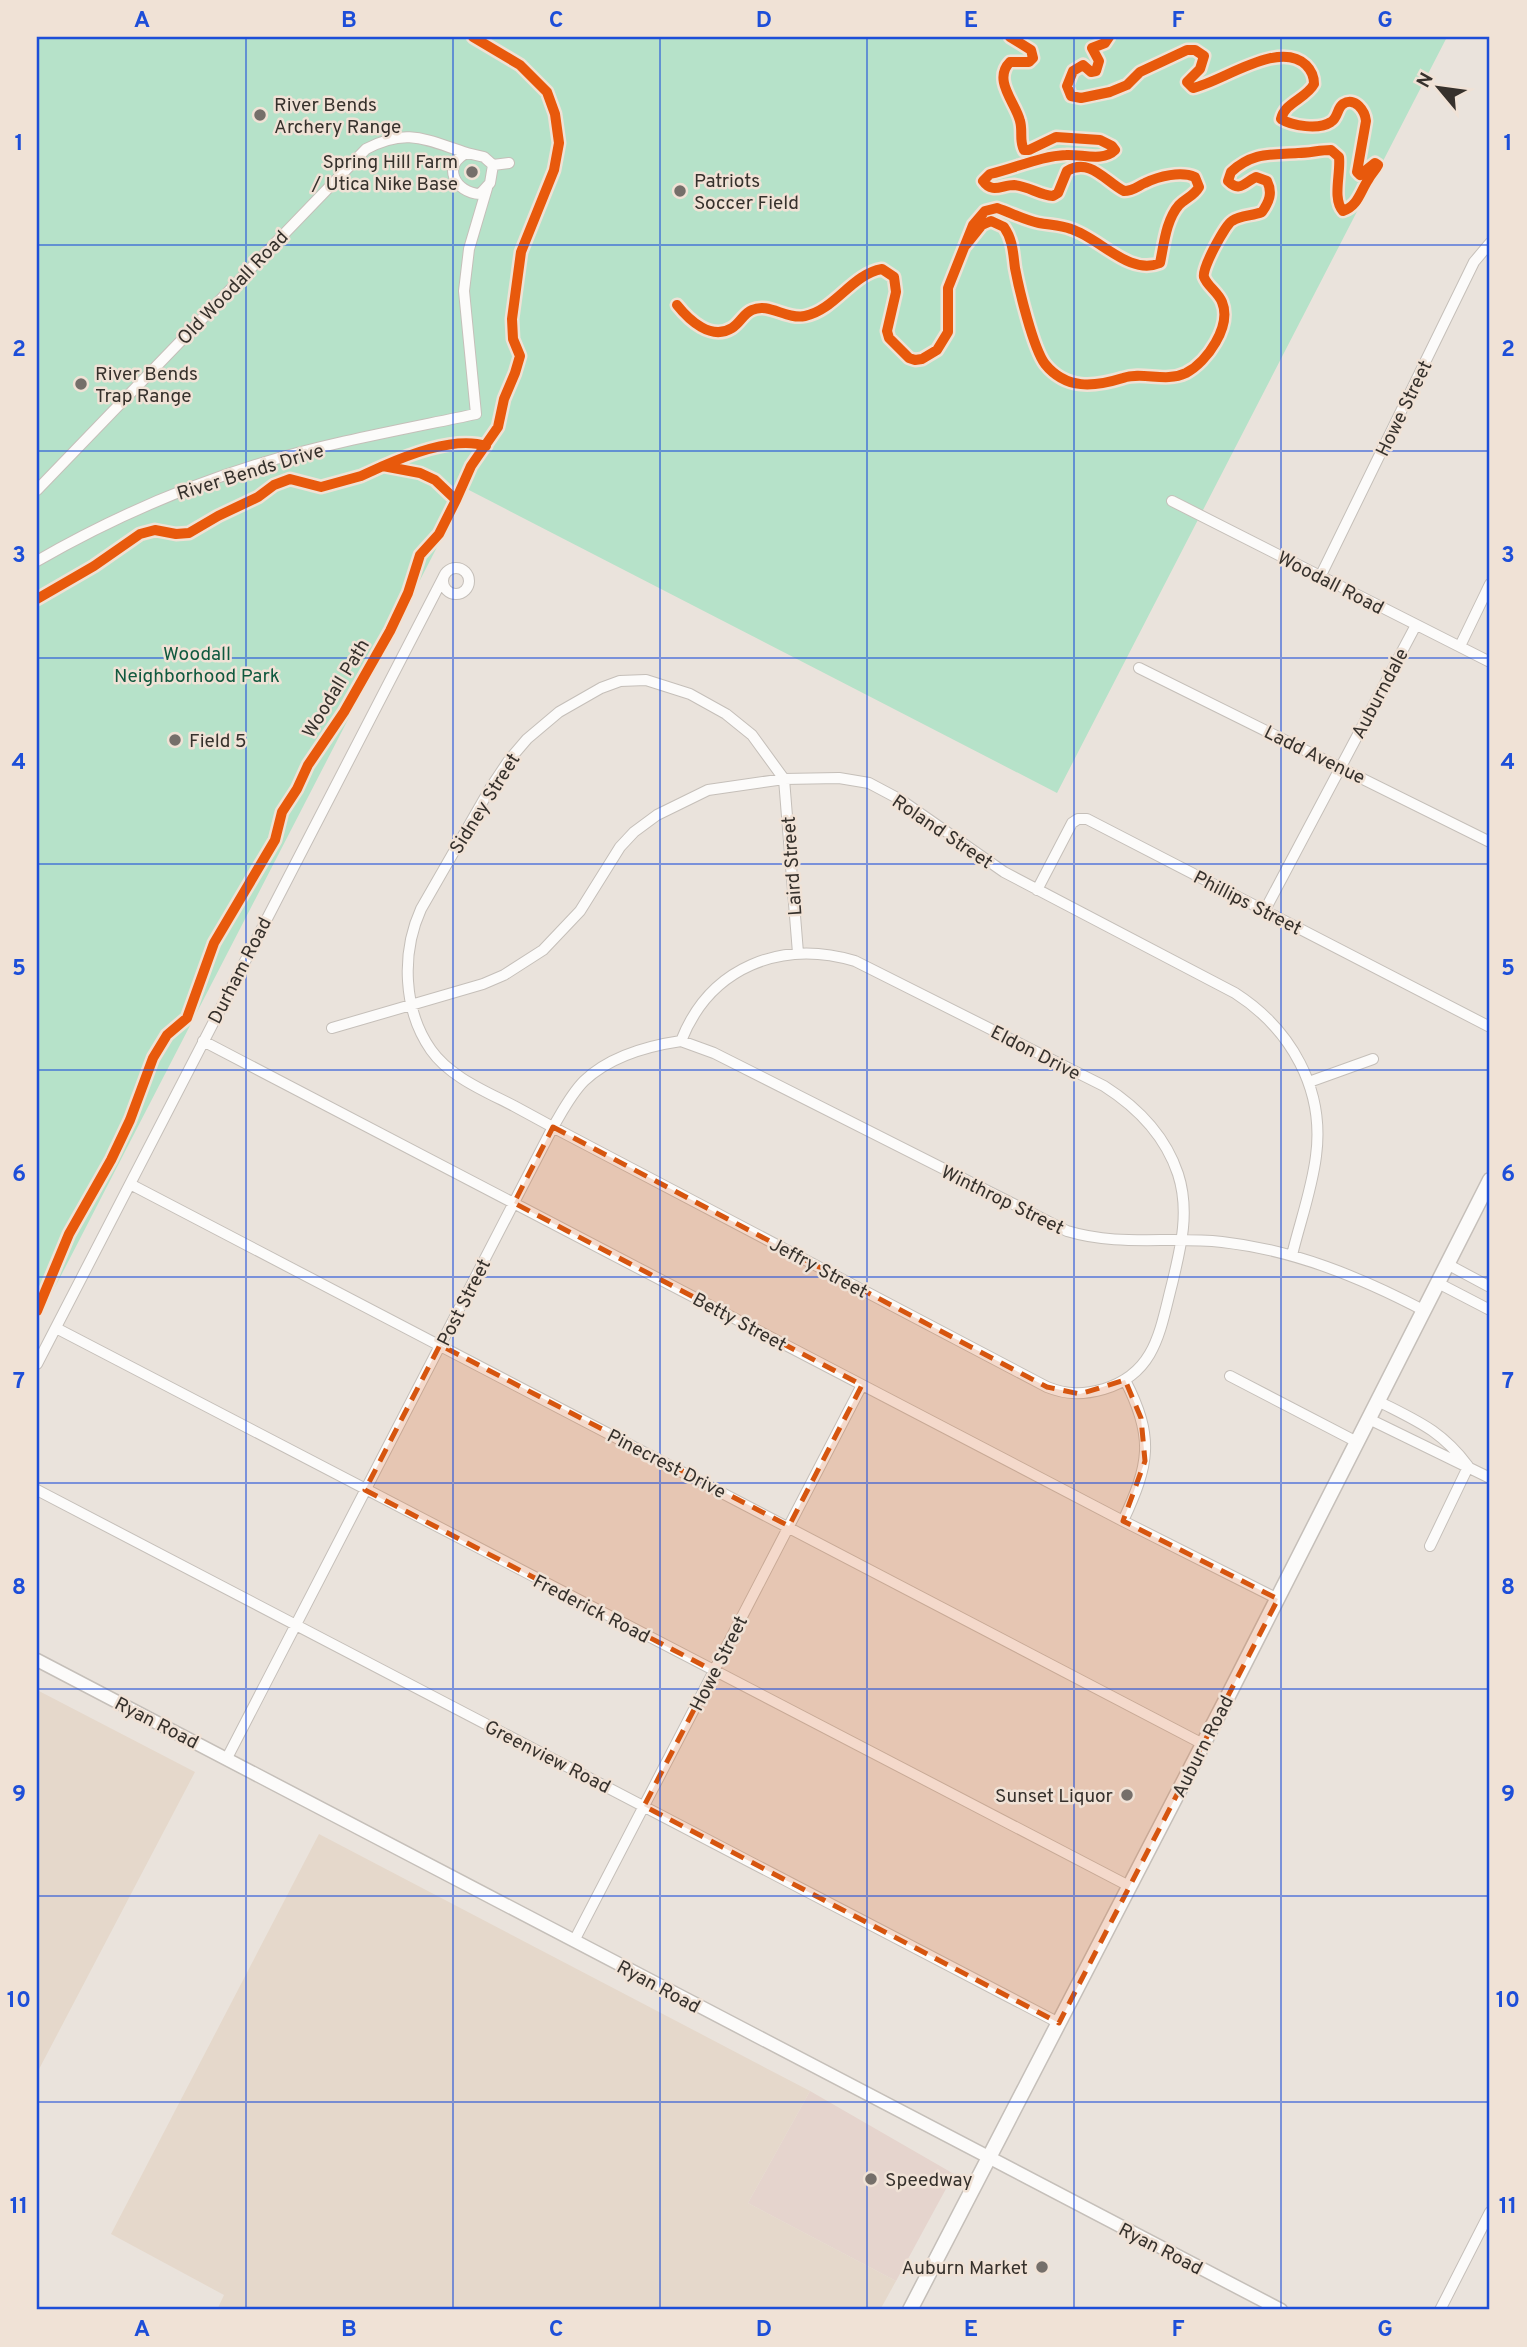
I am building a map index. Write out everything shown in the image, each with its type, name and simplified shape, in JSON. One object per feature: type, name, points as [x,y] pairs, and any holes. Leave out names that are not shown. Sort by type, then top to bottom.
[{"type":"main road","name":"Auburn Road","points":[[910,2310],[1278,1599],[1490,1180]]},
{"type":"street","name":"Old Woodall Road","points":[[37,490],[358,155],[383,140],[403,136],[419,137],[484,157],[492,165]]},
{"type":"street","points":[[451,147],[456,162]]},
{"type":"street","points":[[467,153],[456,162],[453,174],[457,184],[481,194],[487,188]]},
{"type":"street","points":[[483,203],[492,177],[492,165],[509,163]]},
{"type":"street","points":[[474,193],[483,203]]},
{"type":"street","name":"River Bends Drive","points":[[37,561],[108,522],[142,507],[263,463],[352,440],[476,414],[464,291],[469,249],[483,203]]},
{"type":"street","name":"Howe Street","points":[[1320,577],[1474,262],[1490,243]]},
{"type":"street","name":"Woodall Road","points":[[1172,501],[1490,662]]},
{"type":"street","points":[[435,595],[455,593],[466,589],[468,581],[465,573],[454,568],[444,576],[445,588],[455,593]]},
{"type":"street","name":"Durham Road","points":[[37,1364],[444,576]]},
{"type":"street","points":[[1460,646],[1490,584]]},
{"type":"street","name":"Auburndale","points":[[1265,910],[1416,625]]},
{"type":"street","name":"Ladd Avenue","points":[[1139,668],[1490,842]]},
{"type":"street","name":"Sidney Street","points":[[412,1004],[407,971],[408,947],[421,909],[509,760],[543,724],[570,704],[620,681],[646,681],[673,687],[710,704],[741,725],[761,746],[784,779]]},
{"type":"street","name":"Roland Street","points":[[332,1028],[483,984],[504,975],[544,950],[580,911],[620,847],[634,832],[657,815],[708,790],[784,779],[839,778],[869,783],[901,800],[1004,872],[1252,1004],[1284,1035],[1309,1082],[1317,1118],[1316,1158],[1292,1255]]},
{"type":"street","name":"Laird Street","points":[[784,779],[798,953]]},
{"type":"street","name":"Phillips Street","points":[[1037,890],[1072,823],[1078,819],[1087,820],[1490,1027]]},
{"type":"street","points":[[681,1041],[687,1024],[721,983],[737,971],[753,964],[798,953]]},
{"type":"street","name":"Eldon Drive","points":[[798,953],[833,955],[874,969],[1123,1098],[1153,1128],[1177,1170],[1185,1208],[1182,1239]]},
{"type":"street","name":"Jeffry Street","points":[[412,1004],[422,1034],[431,1050],[447,1066],[469,1082],[553,1127],[1047,1387],[1064,1393],[1080,1394],[1125,1380]]},
{"type":"street","name":"Betty Street","points":[[203,1041],[1123,1521],[1278,1599]]},
{"type":"street","name":"Post Street","points":[[227,1758],[569,1100],[594,1073],[612,1062],[661,1044],[681,1041]]},
{"type":"street","name":"Winthrop Street","points":[[681,1041],[714,1053],[1067,1231],[1117,1242],[1182,1239],[1224,1242],[1292,1255],[1353,1276],[1424,1311]]},
{"type":"street","points":[[1309,1082],[1373,1059]]},
{"type":"street","name":"Pinecrest Drive","points":[[130,1184],[1203,1744]]},
{"type":"street","points":[[1123,1521],[1140,1486],[1145,1461],[1141,1418],[1125,1380],[1139,1370],[1156,1341],[1182,1239]]},
{"type":"street","points":[[1447,1264],[1490,1287]]},
{"type":"street","points":[[1438,1283],[1490,1310]]},
{"type":"street","name":"Frederick Road","points":[[56,1328],[1129,1886]]},
{"type":"street","points":[[1230,1376],[1357,1443]]},
{"type":"street","name":"Howe Street","points":[[574,1941],[862,1385]]},
{"type":"street","points":[[1378,1401],[1437,1432],[1454,1448],[1468,1467]]},
{"type":"street","points":[[1369,1419],[1490,1478]]},
{"type":"street","points":[[1430,1546],[1468,1467]]},
{"type":"street","name":"Greenview Road","points":[[37,1490],[1059,2023]]},
{"type":"street","name":"Ryan Road","points":[[37,1660],[1282,2310]]},
{"type":"street","points":[[1440,2310],[1490,2212]]},
{"type":"highlighted area","points":[[553,1127],[1047,1387],[1080,1394],[1125,1380],[1141,1418],[1145,1461],[1123,1521],[1278,1599],[1059,2023],[644,1806],[714,1671],[365,1490],[440,1345],[789,1526],[862,1385],[514,1203]]},
{"type":"shaded area","points":[[37,1690],[195,1772],[37,2073]]},
{"type":"shaded area","points":[[319,1834],[810,2091],[748,2203],[896,2281],[880,2310],[217,2310],[224,2295],[111,2234]]},
{"type":"shaded area","points":[[810,2091],[954,2174],[896,2281],[748,2203]]},
{"type":"green space","name":"Woodall Neighborhood Park","points":[[37,37],[1447,37],[1057,793],[467,489],[37,1322]]},
{"type":"cycle path","points":[[456,500],[471,466],[498,427],[504,399],[520,356],[513,339],[512,319],[521,252],[554,170],[559,143],[555,114],[547,92],[520,65],[473,37]]},
{"type":"cycle path","points":[[677,305],[701,327],[716,332],[724,331],[735,326],[749,311],[758,308],[798,317],[816,312],[871,272],[882,269],[894,277],[896,292],[887,331],[889,338],[909,358],[915,360],[937,350],[948,332],[948,288],[973,225],[985,211],[997,208],[1034,222],[1071,229],[1137,264],[1148,266],[1160,263],[1171,218],[1179,205],[1199,187],[1195,177],[1183,174],[1163,176],[1124,191],[1097,172],[1075,167],[1067,171],[1058,193],[1053,196],[1014,185],[994,188],[983,181],[990,174],[1047,158],[1066,155],[1098,157],[1115,150],[1100,140],[1056,137],[1024,150],[1020,121],[1003,76],[1010,62],[1029,62],[1033,58],[1031,50],[1010,37]]},
{"type":"cycle path","points":[[966,245],[982,225],[991,221],[1004,227],[1011,242],[1027,318],[1040,356],[1045,364],[1062,378],[1091,384],[1131,376],[1178,376],[1202,361],[1216,342],[1224,322],[1222,302],[1204,277],[1214,248],[1232,221],[1262,212],[1267,205],[1270,190],[1267,181],[1256,177],[1236,186],[1228,181],[1231,172],[1247,161],[1262,156],[1331,150],[1339,157],[1337,193],[1343,211],[1355,202],[1378,165],[1375,163],[1360,175],[1357,172],[1366,121],[1364,113],[1355,103],[1343,104],[1333,120],[1320,126],[1298,125],[1281,119],[1287,108],[1314,84],[1310,69],[1295,58],[1266,59],[1193,88],[1187,82],[1200,69],[1204,56],[1195,50],[1187,50],[1140,72],[1127,85],[1110,92],[1081,98],[1071,96],[1067,86],[1073,71],[1083,65],[1091,72],[1096,71],[1099,61],[1092,48],[1105,43],[1109,37]]},
{"type":"cycle path","points":[[383,466],[447,445],[474,443],[486,446]]},
{"type":"cycle path","name":"Woodall Path","points":[[37,599],[94,566],[140,534],[155,530],[176,534],[189,533],[258,497],[274,485],[290,479],[321,487],[361,476],[383,466],[420,473],[435,480],[456,500],[439,534],[420,555],[408,593],[390,631],[282,812],[275,840],[214,943],[187,1018],[167,1035],[153,1058],[130,1120],[111,1160],[69,1234],[37,1311]]},
{"type":"place","name":"River Bends Archery Range","points":[[260,115]]},
{"type":"place","name":"Spring Hill Farm / Utica Nike Base","points":[[472,172]]},
{"type":"place","name":"Patriots Soccer Field","points":[[680,191]]},
{"type":"place","name":"River Bends Trap Range","points":[[81,384]]},
{"type":"place","name":"Field 5","points":[[175,740]]},
{"type":"place","name":"Sunset Liquor","points":[[1127,1795]]},
{"type":"place","name":"Speedway","points":[[871,2179]]},
{"type":"place","name":"Auburn Market","points":[[1042,2267]]}]
